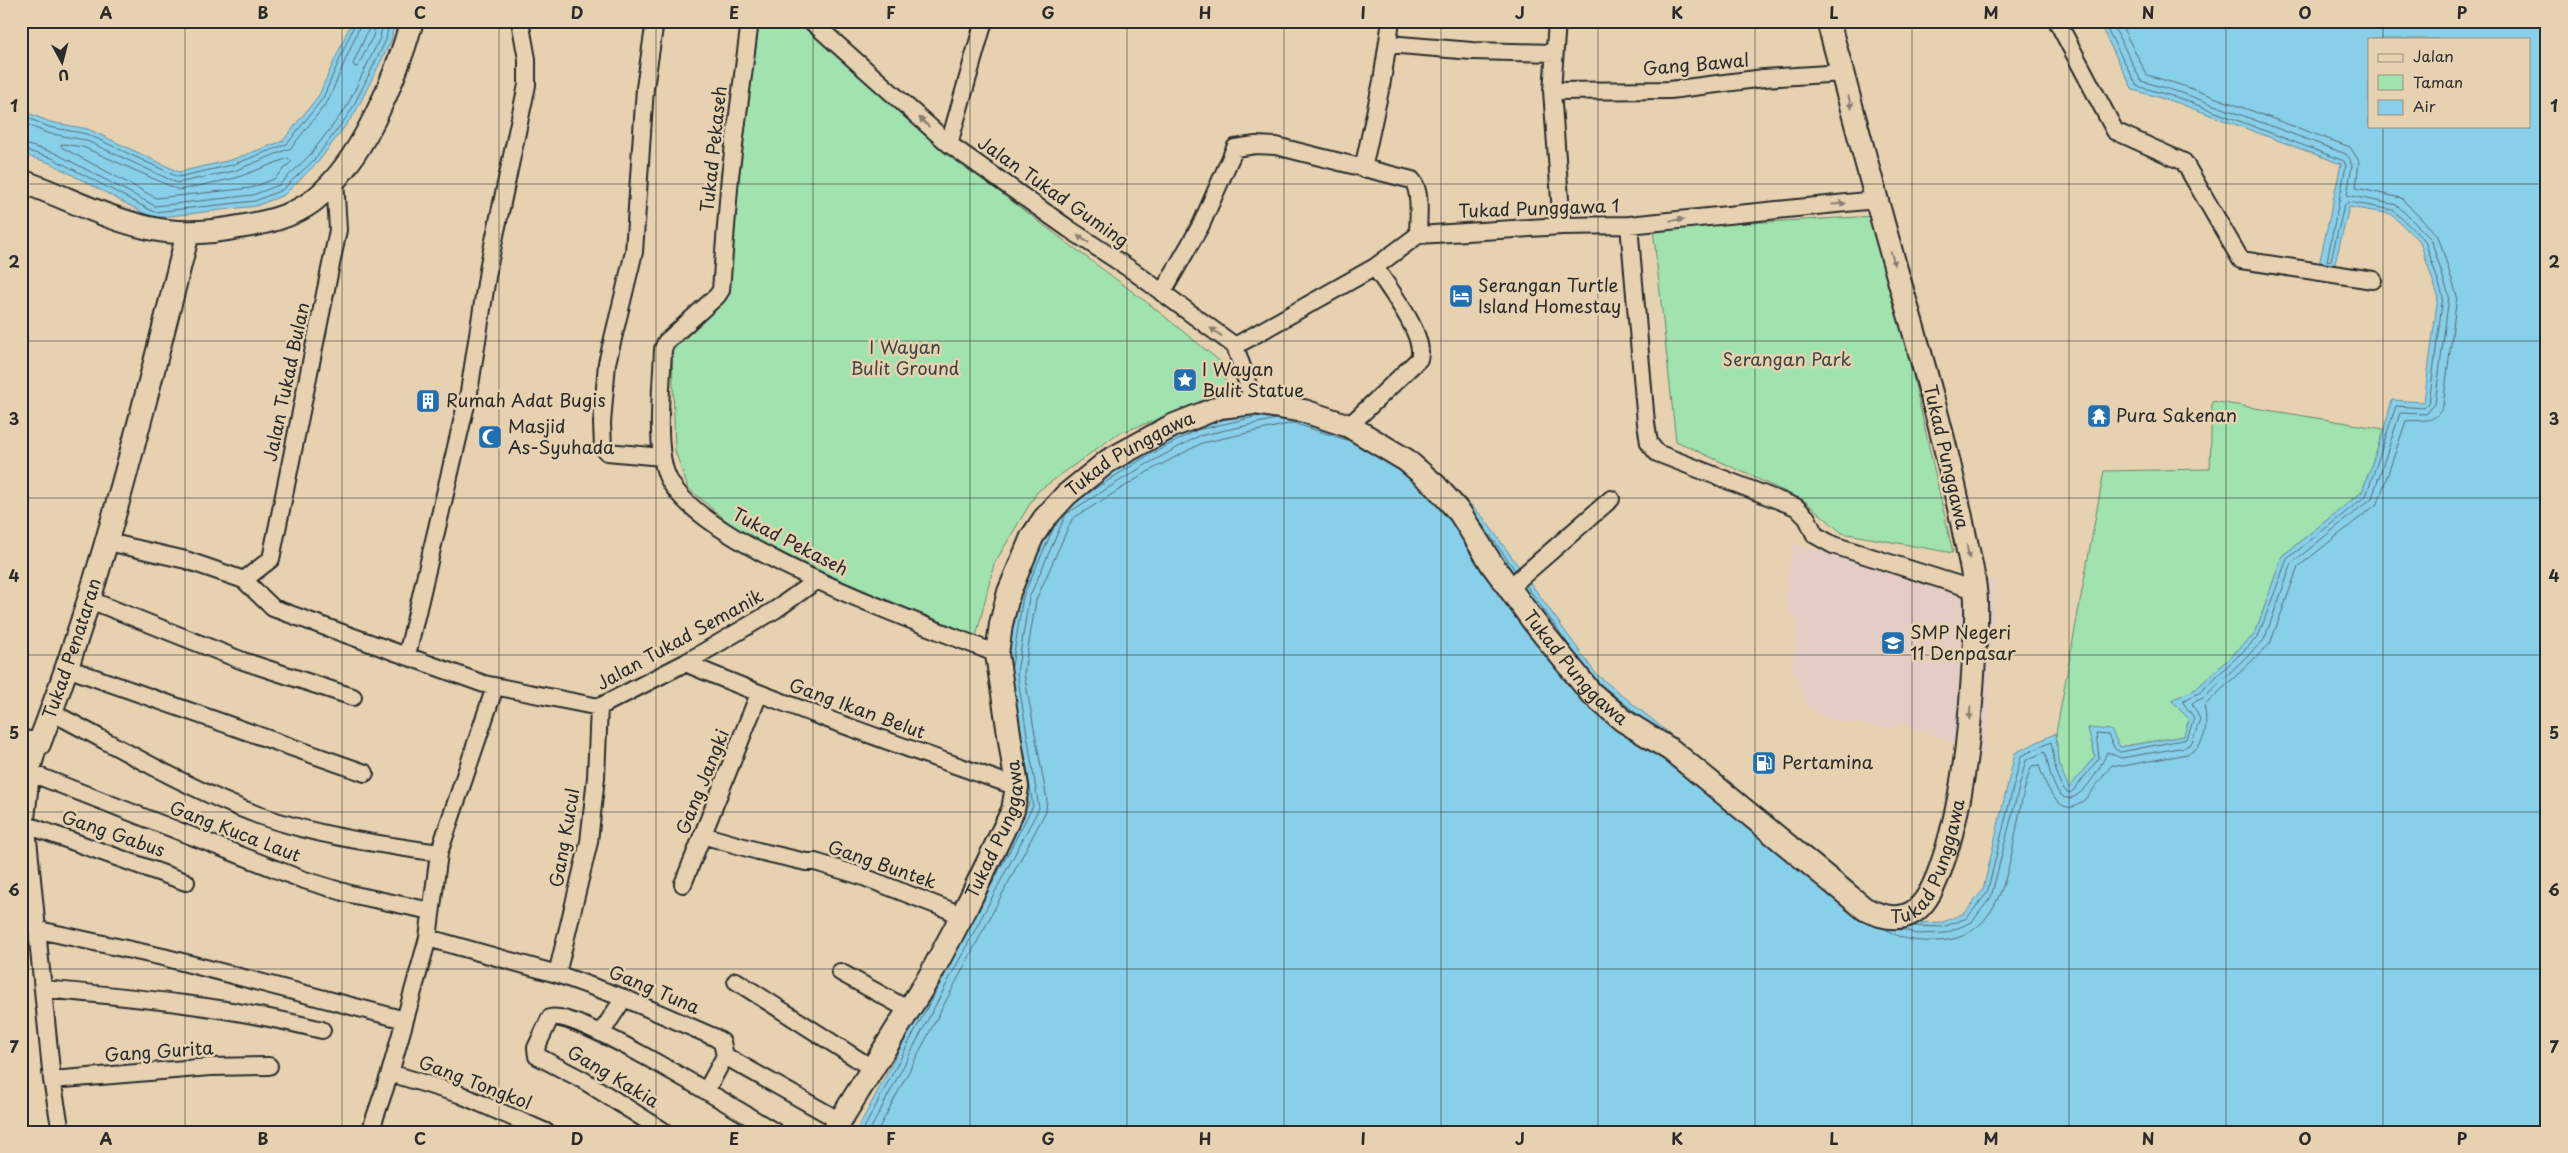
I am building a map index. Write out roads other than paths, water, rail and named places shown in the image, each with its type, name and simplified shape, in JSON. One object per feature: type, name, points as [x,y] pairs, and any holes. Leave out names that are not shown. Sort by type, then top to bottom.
[{"type":"street","points":[[21,181],[150,229],[188,233],[220,231],[273,221],[312,202],[335,178],[363,139],[391,86],[412,21]]},
{"type":"street","points":[[108,542],[186,560],[244,580],[273,608],[407,655],[469,392],[489,264],[527,86],[527,59],[520,21]]},
{"type":"street","points":[[655,21],[645,88],[634,252],[607,363],[602,423],[603,448],[607,452],[662,457]]},
{"type":"street","name":"Tukad Pekaseh","points":[[750,21],[730,176],[721,290],[717,296],[666,342],[663,349],[662,457],[671,485],[701,514],[725,532],[759,551],[817,580],[997,654]]},
{"type":"street","name":"Jalan Tukad Guming","points":[[812,21],[949,144],[1235,346]]},
{"type":"street","points":[[835,21],[835,40]]},
{"type":"street","points":[[949,144],[984,21]]},
{"type":"street","points":[[1363,169],[1391,21]]},
{"type":"street","points":[[1557,21],[1552,91],[1562,226]]},
{"type":"street","name":"Tukad Punggawa","points":[[836,1126],[910,1010],[962,915],[1016,802],[1017,787],[997,654],[1001,624],[1009,592],[1032,538],[1044,519],[1066,495],[1108,461],[1172,426],[1220,407],[1254,403],[1304,411],[1349,426],[1406,460],[1435,485],[1460,513],[1510,588],[1591,693],[1624,721],[1671,750],[1866,909],[1880,916],[1895,918],[1910,916],[1920,908],[1932,890],[1945,857],[1958,800],[1969,727],[1976,590],[1957,498],[1930,388],[1876,200],[1828,21]]},
{"type":"street","points":[[2057,21],[2114,131],[2184,162],[2241,260],[2373,280]]},
{"type":"street","points":[[1388,44],[1472,51],[1554,53]]},
{"type":"street","name":"Gang Bawal","points":[[1552,91],[1670,90],[1764,78],[1843,73]]},
{"type":"street","points":[[1162,293],[1201,225],[1235,148],[1256,145],[1276,146],[1363,169],[1402,176],[1416,184],[1418,235],[1375,267],[1235,346],[1254,403]]},
{"type":"street","name":"Jalan Tukad Bulan","points":[[244,580],[270,559],[338,230],[335,178]]},
{"type":"street","name":"Tukad Punggawa 1","points":[[1418,235],[1562,226],[1629,226],[1876,200]]},
{"type":"street","points":[[1629,226],[1647,429],[1649,443],[1657,453],[1681,464],[1796,507],[1807,518],[1815,535],[1833,545],[1976,590]]},
{"type":"street","name":"Tukad Penataran","points":[[60,1132],[52,1080],[39,930],[25,821],[31,773],[30,743],[51,712],[108,542],[188,233]]},
{"type":"street","points":[[1349,426],[1419,359],[1422,351],[1414,331],[1375,267]]},
{"type":"street","points":[[1510,588],[1611,499]]},
{"type":"street","name":"Jalan Tukad Semanik","points":[[407,655],[495,687],[599,707],[685,662],[775,610],[817,580]]},
{"type":"street","points":[[90,600],[243,660],[353,698]]},
{"type":"street","name":"Gang Ikan Belut","points":[[685,662],[759,694],[1017,787]]},
{"type":"street","points":[[67,668],[365,773]]},
{"type":"street","points":[[370,1132],[390,1073],[428,938],[439,853],[495,687]]},
{"type":"street","name":"Gang Jangki","points":[[683,884],[759,694]]},
{"type":"street","name":"Gang Kucul","points":[[557,974],[589,842],[596,777],[599,707]]},
{"type":"street","points":[[51,712],[192,785],[260,815],[318,834],[439,853]]},
{"type":"street","name":"Gang Kuca Laut","points":[[31,773],[301,879],[350,894],[430,911]]},
{"type":"street","name":"Gang Gabus","points":[[25,821],[186,882]]},
{"type":"street","name":"Gang Buntek","points":[[702,835],[758,851],[806,862],[815,862],[861,876],[962,915]]},
{"type":"street","points":[[39,930],[163,957],[405,1020]]},
{"type":"street","name":"Gang Tuna","points":[[428,938],[557,974],[624,998],[714,1037],[722,1042],[725,1056],[836,1126]]},
{"type":"street","points":[[840,972],[910,1010]]},
{"type":"street","points":[[736,981],[873,1069]]},
{"type":"street","points":[[43,990],[180,1002],[282,1020],[322,1030]]},
{"type":"street","points":[[624,998],[602,1033],[775,1132]]},
{"type":"street","name":"Gang Kakia","points":[[602,1033],[560,1016],[553,1016],[536,1048],[536,1054],[540,1058],[583,1080],[665,1132]]},
{"type":"street","points":[[706,1091],[725,1056]]},
{"type":"street","name":"Gang Gurita","points":[[52,1080],[210,1067],[269,1066]]},
{"type":"street","name":"Gang Tongkol","points":[[390,1073],[459,1094],[546,1132]]},
{"type":"water","points":[[352,21],[395,21],[391,41],[355,113],[318,162],[284,195],[256,206],[153,218],[50,163],[21,154],[21,110],[50,122],[88,129],[179,172],[231,160],[283,141],[319,95]]},
{"type":"water","points":[[2098,21],[2547,21],[2547,1132],[856,1132],[1029,804],[1005,673],[1018,595],[1058,506],[1142,454],[1195,426],[1293,404],[1363,425],[1427,462],[1483,517],[1596,674],[1855,884],[1849,891],[1868,906],[1875,898],[1900,916],[1918,923],[1943,922],[1965,913],[1983,890],[2015,753],[2056,733],[2058,762],[2069,788],[2095,756],[2088,728],[2111,730],[2120,747],[2184,736],[2189,719],[2171,700],[2196,689],[2255,634],[2282,556],[2362,492],[2392,400],[2424,402],[2438,296],[2420,242],[2391,214],[2349,207],[2334,267],[2319,265],[2341,164],[2178,103],[2133,90]]},
{"type":"place","name":"Serangan Turtle Island Homestay","points":[[1461,296]]},
{"type":"place","name":"I Wayan Bulit Statue","points":[[1185,380]]},
{"type":"place","name":"Rumah Adat Bugis","points":[[428,401]]},
{"type":"place","name":"Pura Sakenan","points":[[2099,416]]},
{"type":"place","name":"Masjid As-Syuhada","points":[[490,437]]},
{"type":"place","name":"SMP Negeri 11 Denpasar","points":[[1893,643]]},
{"type":"place","name":"Pertamina","points":[[1764,763]]},
{"type":"park label","name":"I Wayan Bulit Ground","points":[[905,358]]},
{"type":"park label","name":"Serangan Park","points":[[1787,360]]}]
